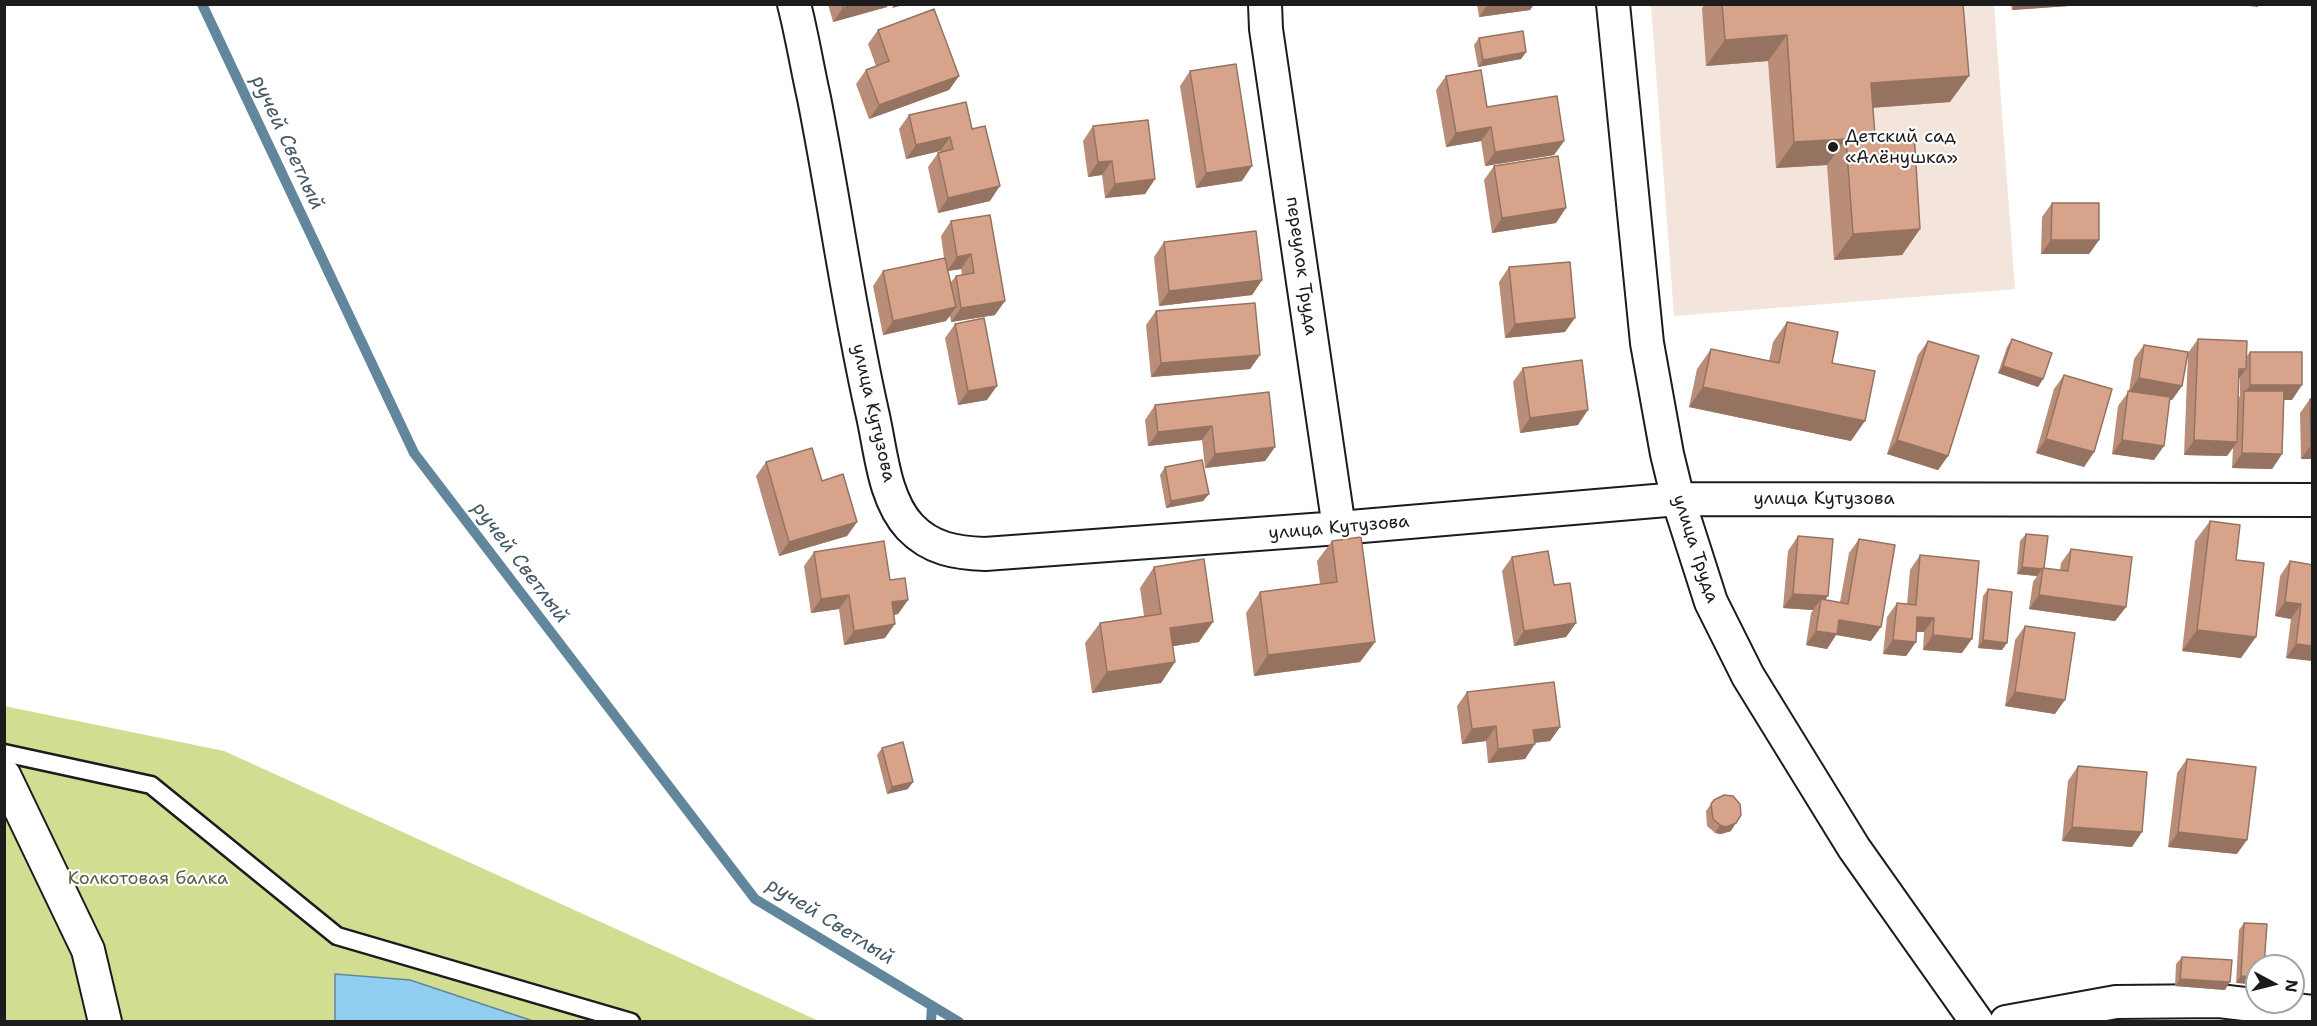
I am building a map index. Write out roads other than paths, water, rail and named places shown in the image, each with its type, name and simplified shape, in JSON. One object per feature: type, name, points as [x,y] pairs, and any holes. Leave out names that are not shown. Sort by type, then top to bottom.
[{"type":"street","name":"улица Кутузова","points":[[794,4],[821,136],[858,349],[887,479],[896,507],[911,528],[932,544],[958,553],[985,554],[1339,528],[1678,499],[2313,500]]},
{"type":"street","name":"переулок Труда","points":[[1265,4],[1266,29],[1339,528]]},
{"type":"street","name":"улица Труда","points":[[1614,4],[1647,343],[1667,454],[1678,499],[1711,602],[1748,676],[1854,848],[1977,1022]]},
{"type":"street","points":[[4,775],[88,950],[105,1022]]},
{"type":"street","points":[[2006,1022],[2116,1002],[2219,1001],[2313,1012]]},
{"type":"lane","points":[[4,753],[151,784],[337,936],[631,1022]]},
{"type":"water","points":[[335,974],[410,980],[533,1021],[335,1021]]},
{"type":"waterway","name":"ручей Светлый","points":[[202,4],[414,453],[755,899],[959,1022]]},
{"type":"waterway","points":[[931,1022],[932,1006]]},
{"type":"place","name":"Детский сад «Алёнушка»","points":[[1833,147]]},
{"type":"park label","name":"Колкотовая балка","points":[[148,879]]}]
